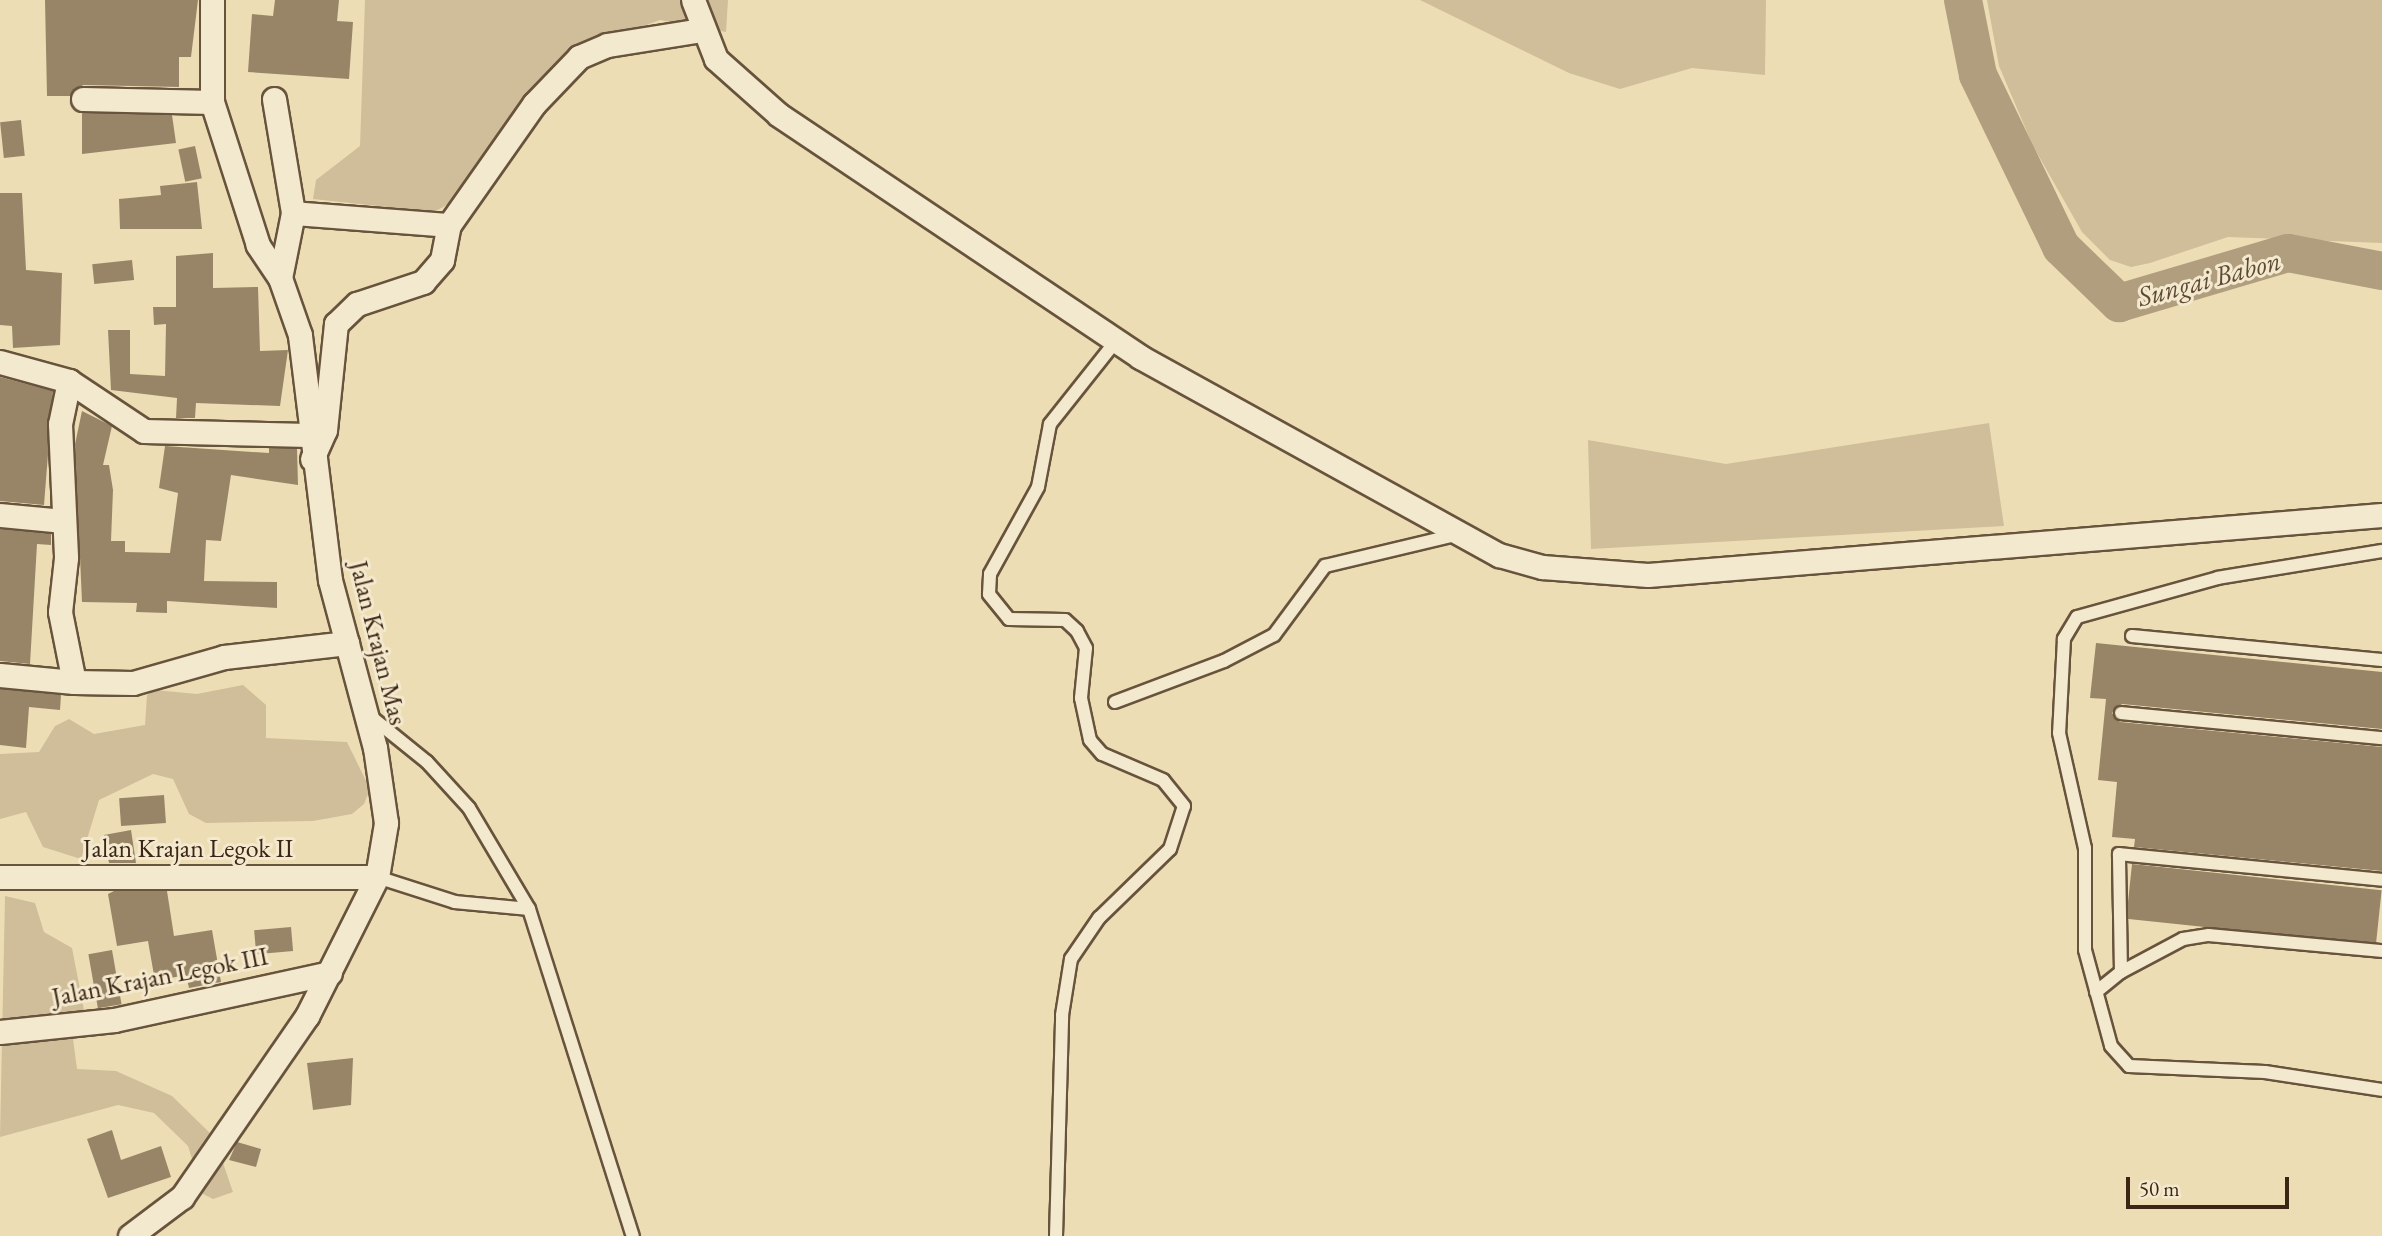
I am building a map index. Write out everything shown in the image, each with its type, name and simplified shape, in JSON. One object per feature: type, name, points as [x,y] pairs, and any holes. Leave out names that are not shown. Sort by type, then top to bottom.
[{"type":"street","name":"Jalan Krajan Mas","points":[[130,1236],[182,1197],[330,973],[377,877],[386,823],[365,710],[347,643],[312,459],[300,335],[280,278],[258,245],[212,102],[212,0]]},
{"type":"street","points":[[693,0],[702,30],[716,60],[779,115],[1116,341],[1499,555],[1542,567],[1648,575],[2382,515]]},
{"type":"street","points":[[312,459],[325,430],[336,324],[357,304],[424,282],[442,260],[449,225],[492,158],[579,57],[607,45],[702,30]]},
{"type":"street","points":[[83,99],[212,102]]},
{"type":"street","points":[[274,99],[293,213],[280,278]]},
{"type":"street","points":[[293,213],[449,225]]},
{"type":"street","points":[[0,362],[69,381],[144,431],[308,435]]},
{"type":"street","points":[[69,381],[60,424],[63,521],[60,612],[74,682]]},
{"type":"street","points":[[0,515],[63,521]]},
{"type":"street","points":[[0,675],[132,684],[232,655],[347,643]]},
{"type":"street","name":"Jalan Krajan Legok II","points":[[0,875],[377,877]]},
{"type":"street","name":"Jalan Krajan Legok III","points":[[0,1032],[114,1020],[330,973]]},
{"type":"lane","points":[[1056,1236],[1062,1015],[1071,959],[1099,918],[1170,849],[1184,806],[1163,780],[1102,754],[1090,740],[1082,698],[1086,648],[1077,631],[1065,620],[1009,619],[989,594],[990,574],[1038,487],[1051,424],[1116,341]]},
{"type":"lane","points":[[1115,702],[1224,662],[1274,635],[1325,566],[1459,534]]},
{"type":"lane","points":[[2382,551],[2218,578],[2077,617],[2064,639],[2059,733],[2085,848],[2085,950],[2111,1046],[2129,1066],[2265,1072],[2382,1090]]},
{"type":"lane","points":[[2132,636],[2382,660]]},
{"type":"lane","points":[[365,710],[469,808],[529,909],[633,1236]]},
{"type":"lane","points":[[2121,713],[2382,738]]},
{"type":"lane","points":[[2121,972],[2119,854],[2382,880]]},
{"type":"lane","points":[[377,877],[455,902],[529,909]]},
{"type":"lane","points":[[2096,992],[2121,972],[2183,939],[2209,935],[2382,951]]},
{"type":"shaded area","points":[[365,0],[728,0],[726,32],[660,20],[570,53],[476,163],[454,201],[434,212],[313,199],[316,180],[360,146]]},
{"type":"shaded area","points":[[1420,0],[1766,0],[1765,75],[1692,68],[1620,89],[1569,73]]},
{"type":"shaded area","points":[[1987,0],[2382,0],[2382,243],[2228,237],[2131,267],[2110,260],[2082,232],[2033,146],[1999,66]]},
{"type":"shaded area","points":[[1989,423],[2004,526],[1591,549],[1588,440],[1726,464]]},
{"type":"shaded area","points":[[243,685],[266,705],[266,738],[347,742],[370,789],[364,804],[352,814],[313,821],[206,823],[189,814],[173,779],[153,774],[99,800],[81,859],[43,847],[26,812],[0,819],[0,754],[39,752],[55,726],[69,719],[94,734],[145,725],[147,695],[155,690],[197,694]]},
{"type":"shaded area","points":[[5,896],[35,903],[44,932],[72,948],[84,1010],[70,1016],[77,1069],[116,1071],[172,1096],[214,1137],[233,1192],[213,1199],[203,1194],[188,1146],[154,1113],[118,1105],[0,1137]]},
{"type":"building","points":[[45,0],[198,0],[191,57],[179,57],[179,87],[83,85],[70,96],[47,96]]},
{"type":"building","points":[[275,0],[339,0],[337,21],[353,22],[349,79],[248,72],[252,14],[273,16]]},
{"type":"building","points":[[82,113],[172,115],[176,143],[82,154]]},
{"type":"building","points":[[21,120],[25,156],[4,158],[0,122]]},
{"type":"building","points":[[195,146],[202,178],[185,182],[178,150]]},
{"type":"building","points":[[197,182],[202,229],[120,229],[119,199],[161,195],[160,186]]},
{"type":"building","points":[[0,193],[22,193],[26,270],[62,273],[60,345],[13,348],[12,326],[0,325]]},
{"type":"building","points":[[213,253],[213,288],[258,287],[260,351],[288,350],[280,406],[196,403],[195,418],[176,418],[177,398],[111,390],[108,330],[130,330],[130,374],[165,376],[166,324],[154,325],[153,307],[176,307],[176,256]]},
{"type":"building","points":[[132,260],[134,280],[94,284],[92,264]]},
{"type":"building","points":[[0,377],[53,391],[44,505],[0,501]]},
{"type":"building","points":[[82,411],[112,426],[103,465],[109,465],[113,490],[111,541],[125,541],[125,552],[170,553],[178,493],[159,488],[165,446],[269,453],[269,448],[297,449],[298,485],[231,475],[221,541],[206,540],[204,581],[277,582],[277,608],[167,601],[167,613],[136,612],[137,603],[82,602],[75,444]]},
{"type":"building","points":[[0,529],[51,534],[51,545],[37,544],[30,664],[0,661]]},
{"type":"building","points":[[2096,643],[2382,672],[2382,729],[2122,704],[2112,713],[2120,722],[2382,747],[2382,871],[2134,847],[2135,839],[2112,837],[2117,782],[2098,780],[2106,699],[2090,698]]},
{"type":"building","points":[[0,689],[61,695],[60,710],[29,707],[26,748],[0,745]]},
{"type":"building","points":[[164,795],[166,823],[121,826],[119,798]]},
{"type":"building","points":[[131,830],[136,863],[109,863],[104,835]]},
{"type":"building","points":[[2132,864],[2382,890],[2376,945],[2126,919]]},
{"type":"building","points":[[114,891],[167,891],[174,936],[212,930],[221,982],[189,988],[186,975],[155,981],[148,941],[117,946],[108,894]]},
{"type":"building","points":[[291,927],[293,951],[256,954],[254,930]]},
{"type":"building","points":[[112,950],[122,1004],[98,1008],[88,954]]},
{"type":"building","points":[[353,1058],[351,1105],[313,1110],[307,1063]]},
{"type":"building","points":[[112,1130],[121,1160],[161,1146],[171,1177],[108,1198],[87,1139]]},
{"type":"building","points":[[237,1142],[261,1149],[256,1167],[229,1160]]},
{"type":"waterway","name":"Sungai Babon","points":[[1963,0],[1978,75],[2061,247],[2119,303],[2288,253],[2382,271]]}]
